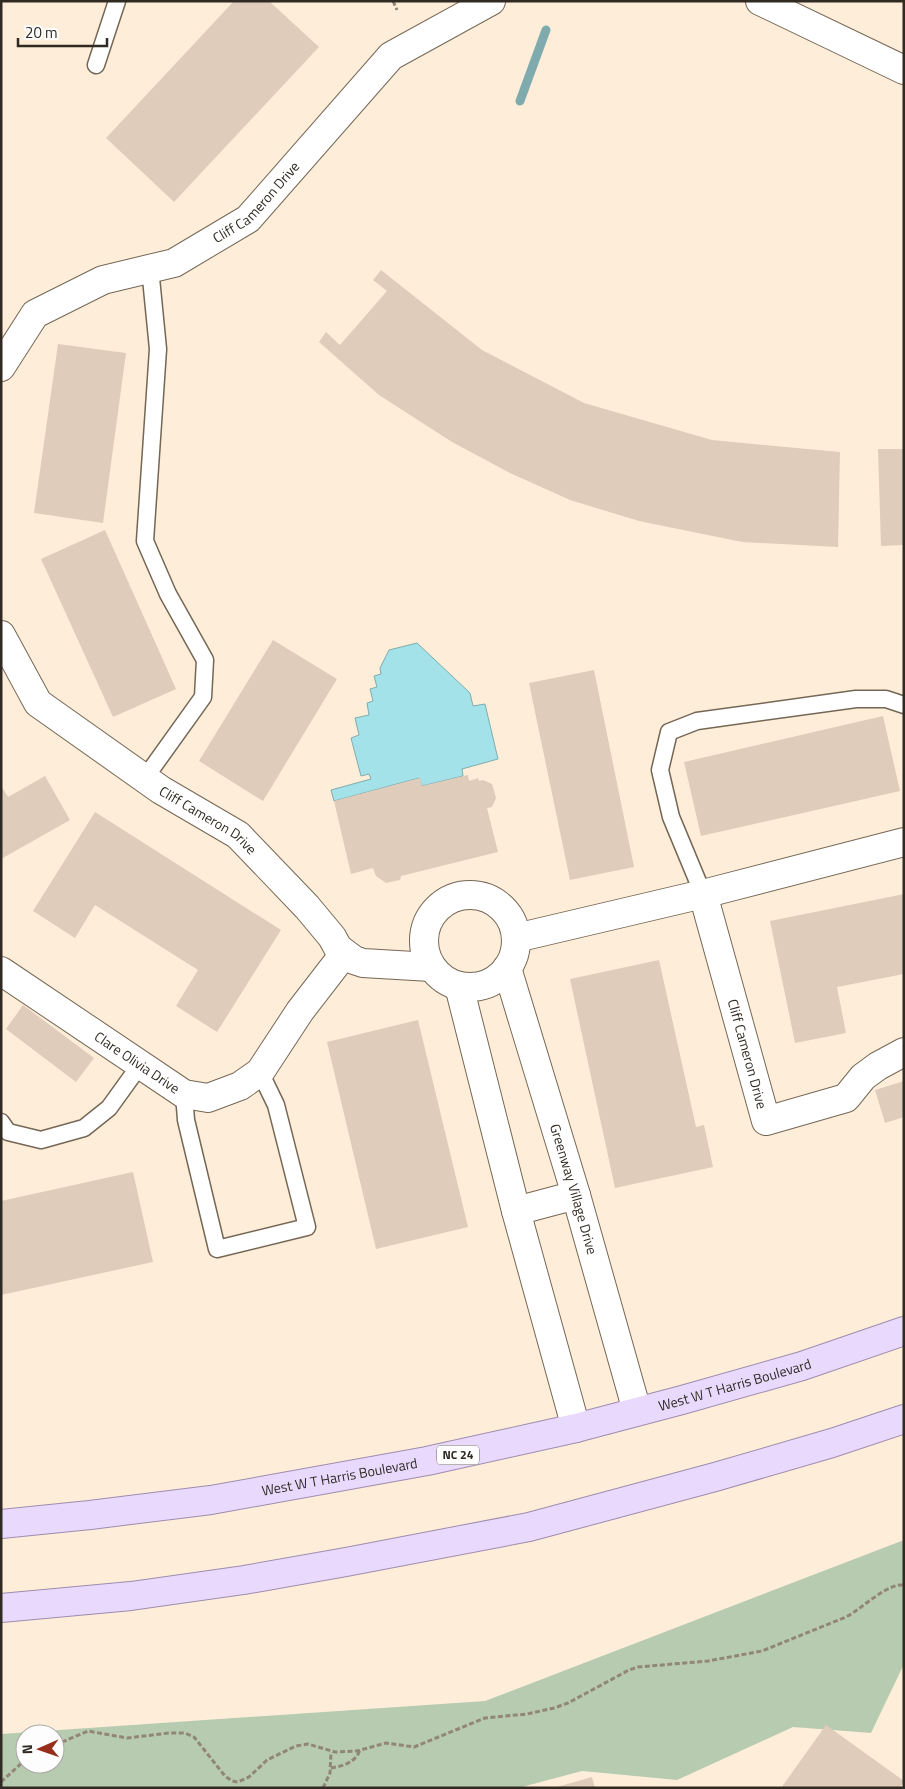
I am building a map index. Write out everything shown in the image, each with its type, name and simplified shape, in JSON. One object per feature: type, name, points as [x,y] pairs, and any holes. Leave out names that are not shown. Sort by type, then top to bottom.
[{"type":"main road","name":"West W T Harris Boulevard","points":[[1,1524],[211,1500],[427,1461],[576,1428],[802,1366],[904,1331]]},
{"type":"main road","points":[[1,1608],[131,1596],[244,1580],[355,1561],[529,1527],[715,1477],[832,1443],[904,1419]]},
{"type":"street","name":"Cliff Cameron Drive","points":[[1,367],[35,314],[103,280],[174,263],[248,219],[391,56],[491,1]]},
{"type":"street","points":[[760,1],[904,70]]},
{"type":"street","name":"Cliff Cameron Drive","points":[[1,636],[38,703],[161,790],[238,835],[307,906],[344,954]]},
{"type":"street","points":[[516,938],[703,894],[904,842]]},
{"type":"street","name":"Cliff Cameron Drive","points":[[703,894],[766,1121],[846,1098],[863,1078],[883,1062],[904,1052]]},
{"type":"street","points":[[463,895],[478,895],[493,900],[505,910],[513,924],[516,938],[514,954],[507,968],[494,980],[477,987],[459,986],[442,978],[431,967],[425,953],[423,938],[427,922],[436,909],[448,900],[463,895]]},
{"type":"street","points":[[344,954],[363,963],[431,967]]},
{"type":"street","name":"Clare Olivia Drive","points":[[1,971],[184,1094],[208,1098],[240,1086],[260,1072],[300,1012],[344,954]]},
{"type":"street","name":"Greenway Village Drive","points":[[507,968],[576,1195],[637,1411]]},
{"type":"street","points":[[459,986],[516,1211],[576,1428]]},
{"type":"street","points":[[516,1211],[576,1195]]},
{"type":"lane","points":[[96,66],[117,1]]},
{"type":"lane","points":[[145,778],[203,697],[205,660],[168,594],[145,541],[158,349],[150,268]]},
{"type":"lane","points":[[703,894],[671,817],[660,770],[669,732],[697,721],[856,699],[886,699],[904,705]]},
{"type":"lane","points":[[1,1122],[8,1132],[41,1140],[84,1128],[109,1108],[140,1065]]},
{"type":"lane","points":[[184,1094],[186,1120],[217,1249],[307,1227],[276,1105],[260,1072]]},
{"type":"path","points":[[393,1],[397,10]]},
{"type":"path","points":[[65,1741],[88,1731],[127,1738],[169,1733],[185,1734],[194,1737],[225,1776],[232,1781],[238,1782],[249,1777],[267,1760],[296,1746],[308,1744],[331,1752],[350,1752],[386,1743],[414,1747],[485,1718],[541,1712],[561,1706],[638,1667],[708,1661],[762,1650],[858,1611],[886,1589],[894,1585],[904,1585]]},
{"type":"path","points":[[331,1768],[351,1762],[359,1754],[360,1750]]},
{"type":"path","points":[[323,1788],[331,1768],[331,1752]]},
{"type":"path","points":[[1,1782],[15,1769]]},
{"type":"green space","points":[[904,1540],[904,1664],[871,1733],[793,1727],[677,1780],[582,1771],[518,1788],[1,1788],[1,1734],[15,1733],[15,1774],[65,1774],[65,1730],[485,1701]]},
{"type":"water","points":[[417,643],[470,693],[473,706],[485,704],[498,759],[462,769],[463,776],[422,786],[419,778],[334,801],[331,790],[371,779],[369,774],[361,776],[351,738],[359,735],[355,718],[369,715],[367,703],[373,701],[370,689],[377,687],[374,676],[381,674],[380,668],[389,650]]},
{"type":"building","points":[[234,1],[269,1],[319,47],[174,202],[106,138]]},
{"type":"building","points":[[381,270],[482,350],[584,403],[712,440],[840,452],[838,547],[742,542],[639,521],[570,500],[510,473],[452,442],[379,395],[319,342],[326,332],[340,345],[387,291],[373,280]]},
{"type":"building","points":[[58,344],[126,353],[103,523],[34,513]]},
{"type":"building","points":[[878,449],[904,449],[904,545],[881,546]]},
{"type":"building","points":[[105,530],[176,689],[113,717],[41,559]]},
{"type":"building","points":[[273,640],[337,679],[263,801],[199,761]]},
{"type":"building","points":[[594,670],[634,867],[570,880],[529,683]]},
{"type":"building","points":[[883,716],[900,791],[701,836],[684,762]]},
{"type":"building","points":[[468,775],[469,781],[478,778],[479,781],[483,780],[492,784],[496,798],[492,807],[487,808],[498,852],[401,876],[400,880],[386,883],[376,876],[373,868],[351,874],[334,801],[420,778],[422,786]]},
{"type":"building","points":[[45,776],[70,820],[1,859],[1,786],[8,797]]},
{"type":"building","points":[[95,812],[281,930],[217,1032],[176,1006],[198,970],[95,905],[75,938],[33,911]]},
{"type":"building","points":[[904,894],[904,974],[837,987],[846,1033],[795,1043],[770,921]]},
{"type":"building","points":[[659,960],[696,1127],[704,1125],[713,1167],[615,1188],[570,979]]},
{"type":"building","points":[[23,1005],[94,1058],[76,1082],[6,1029]]},
{"type":"building","points":[[418,1020],[468,1227],[376,1249],[327,1042]]},
{"type":"building","points":[[904,1081],[904,1117],[885,1123],[875,1090]]},
{"type":"building","points":[[133,1172],[153,1262],[1,1295],[1,1201]]},
{"type":"building","points":[[826,1725],[904,1781],[900,1788],[781,1788]]},
{"type":"building","points":[[592,1777],[595,1788],[557,1788],[557,1787]]},
{"type":"waterway","points":[[520,101],[546,30]]}]
